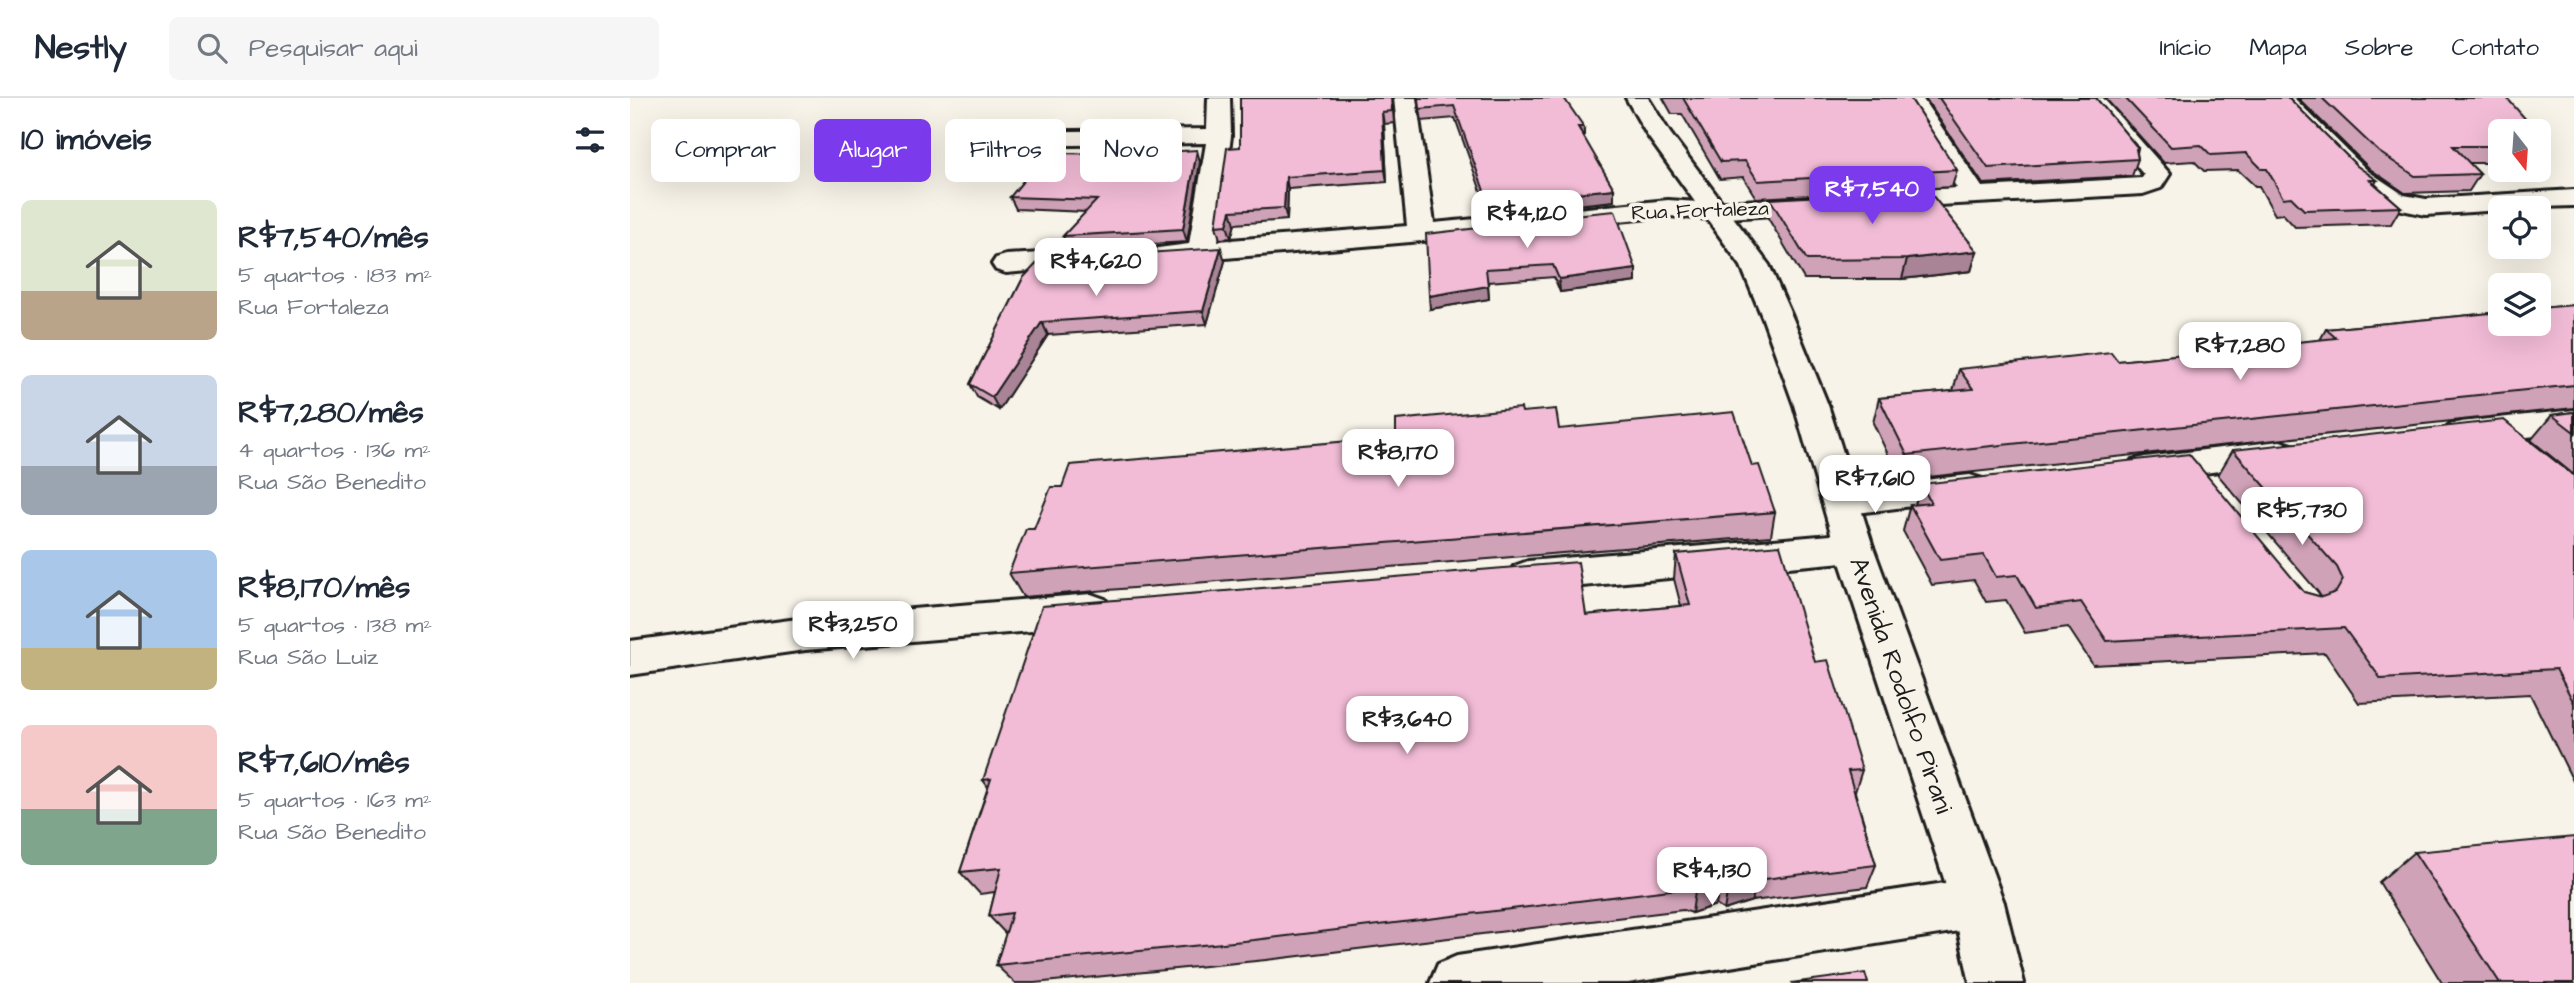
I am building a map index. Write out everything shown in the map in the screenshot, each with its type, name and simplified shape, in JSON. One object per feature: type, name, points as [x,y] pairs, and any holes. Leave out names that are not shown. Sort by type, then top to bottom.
[{"type":"street","points":[[1202,252],[1219,136],[1219,98]]},
{"type":"street","points":[[1405,98],[1422,233]]},
{"type":"street","name":"Avenida Rodolfo Pirani","points":[[1637,98],[1659,135],[1755,265],[1811,405],[1854,547],[1978,903],[1997,983]]},
{"type":"street","points":[[1911,98],[1974,195]]},
{"type":"street","name":"Rua Fortaleza","points":[[1006,264],[1202,252],[1668,208],[1713,211],[2143,186],[2152,183],[2157,174],[2091,98]]},
{"type":"street","points":[[2281,98],[2359,176],[2396,201],[2426,207],[2574,198]]},
{"type":"street","points":[[1066,138],[1219,136]]},
{"type":"street","points":[[2425,437],[2574,421]]},
{"type":"street","points":[[2492,430],[2522,455]]},
{"type":"street","points":[[2117,472],[2319,449]]},
{"type":"street","points":[[2186,464],[2213,496]]},
{"type":"street","points":[[1841,502],[2007,484]]},
{"type":"street","points":[[1496,579],[1854,547]]},
{"type":"street","points":[[630,658],[805,634],[1125,608]]},
{"type":"street","points":[[1457,983],[1978,903]]},
{"type":"building","points":[[1240,98],[1391,98],[1392,111],[1382,112],[1385,170],[1286,177],[1284,208],[1231,211],[1227,225],[1216,226],[1227,148],[1240,147]]},
{"type":"building","points":[[1419,98],[1564,98],[1584,127],[1578,127],[1614,189],[1488,202],[1454,106],[1420,109]]},
{"type":"building","points":[[1683,98],[1910,98],[1957,170],[1758,181],[1745,161],[1721,162]]},
{"type":"building","points":[[1939,98],[2096,98],[2138,148],[2138,159],[1988,168]]},
{"type":"building","points":[[2125,98],[2289,98],[2357,166],[2377,180],[2370,180],[2401,207],[2304,210],[2291,197],[2283,198],[2267,169],[2262,169],[2246,153],[2211,155],[2201,145],[2171,147]]},
{"type":"building","points":[[2322,98],[2507,98],[2525,119],[2488,119],[2488,146],[2453,146],[2480,174],[2415,176],[2379,152]]},
{"type":"building","points":[[1197,150],[1183,229],[1063,236],[1097,200],[1010,197],[1022,182],[1066,182],[1066,153],[1080,153],[1080,182],[1182,182],[1182,151]]},
{"type":"building","points":[[1928,190],[1977,251],[1907,259],[1807,260],[1770,199]]},
{"type":"building","points":[[1615,211],[1636,269],[1559,279],[1553,265],[1486,269],[1488,286],[1429,296],[1426,234],[1497,226],[1496,222]]},
{"type":"building","points":[[1221,248],[1203,311],[1042,322],[992,397],[970,384],[1023,278],[1040,260]]},
{"type":"building","points":[[2574,305],[2574,385],[1907,455],[1879,398],[1973,389],[1959,369],[2111,352],[2118,361],[2336,338],[2326,329],[2488,313],[2488,336],[2551,336],[2551,307]]},
{"type":"building","points":[[1521,408],[1522,412],[1556,409],[1559,429],[1734,412],[1752,466],[1759,465],[1775,512],[1009,573],[1026,529],[1034,529],[1051,487],[1062,487],[1070,465],[1396,437],[1396,420]]},
{"type":"building","points":[[2574,412],[2574,432],[2552,415]]},
{"type":"building","points":[[2504,420],[2574,476],[2574,703],[2556,669],[2381,679],[2344,628],[2107,641],[2081,602],[2036,608],[2017,575],[1996,577],[1984,555],[1940,560],[1910,505],[1931,503],[1921,484],[2189,454],[2304,592],[2322,597],[2336,592],[2343,580],[2337,567],[2233,450]]},
{"type":"building","points":[[1780,545],[1815,662],[1828,660],[1862,770],[1848,771],[1876,865],[1757,880],[1728,888],[1720,884],[1695,891],[1686,888],[1254,940],[996,965],[1012,913],[989,916],[1001,868],[960,872],[991,779],[983,780],[1042,606],[1578,562],[1586,615],[1690,605],[1676,554]]},
{"type":"building","points":[[2574,837],[2574,983],[2500,983],[2414,852]]},
{"type":"building","points":[[1865,973],[1868,983],[1791,983]]}]
